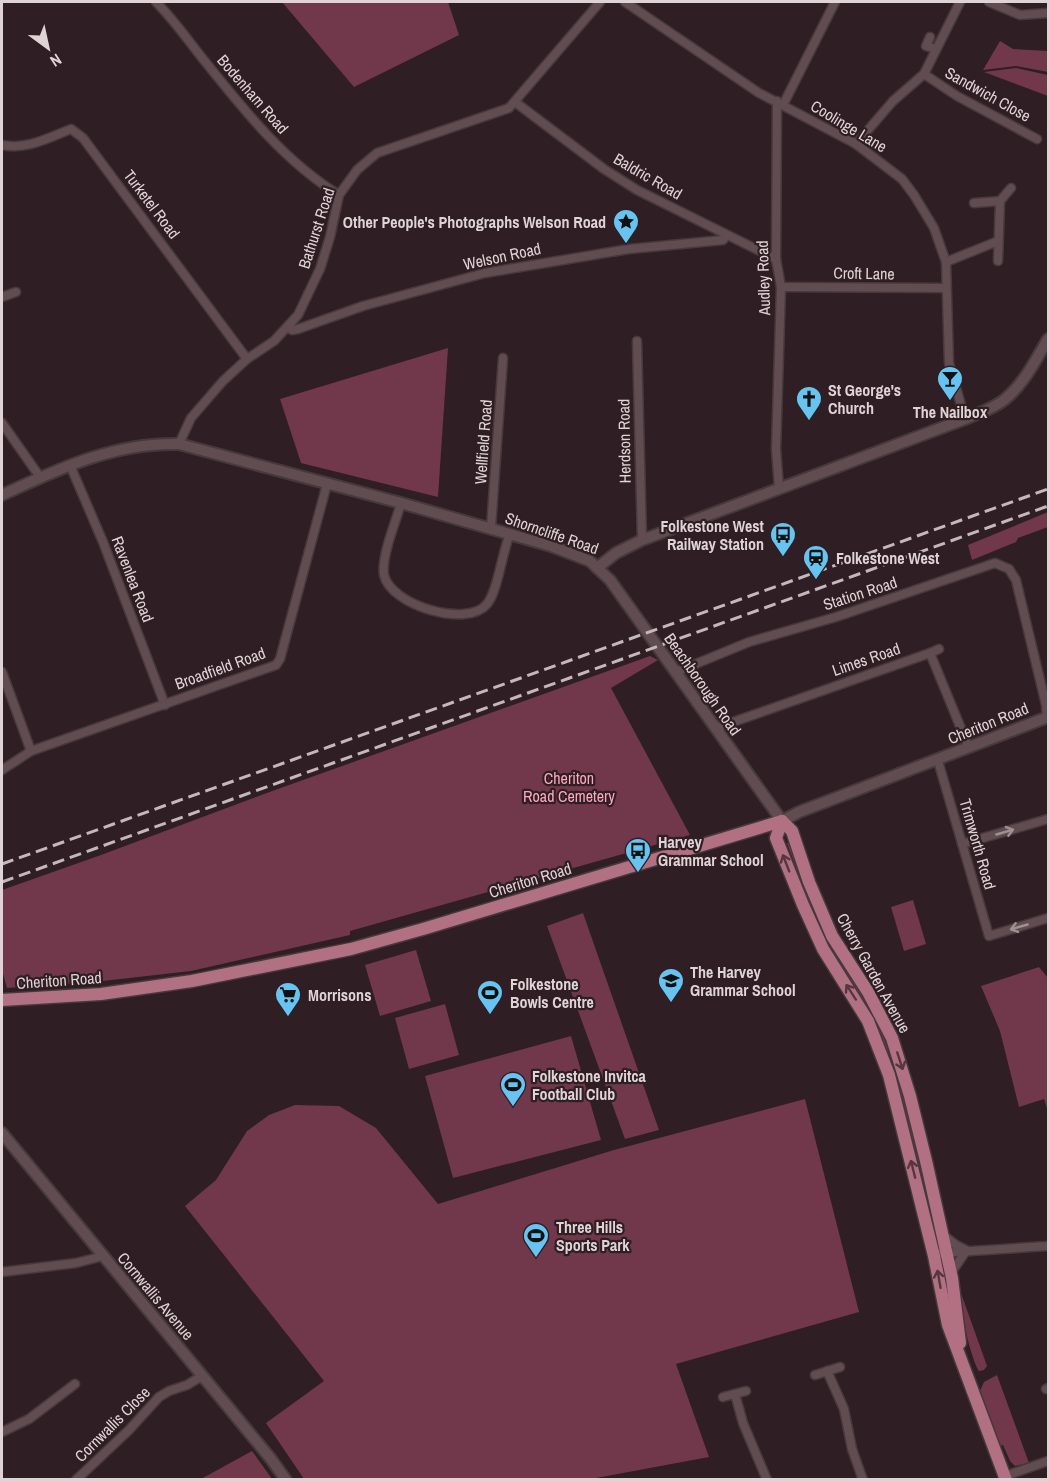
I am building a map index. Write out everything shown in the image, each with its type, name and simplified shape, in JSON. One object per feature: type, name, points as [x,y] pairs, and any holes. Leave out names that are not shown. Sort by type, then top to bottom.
[{"type":"main road","name":"Shorncliffe Road","points":[[2,495],[70,465],[123,449],[179,444],[491,528],[551,546],[590,561],[597,568],[616,553],[642,540],[965,419],[1004,400],[1028,373],[1048,339]]},
{"type":"main road","name":"Beachborough Road","points":[[597,568],[610,580],[782,821]]},
{"type":"main road","name":"Cheriton Road","points":[[2,1000],[100,994],[152,987],[219,977],[343,951],[782,821],[799,812],[1048,718]]},
{"type":"main road","name":"Cherry Garden Avenue","points":[[961,1357],[951,1273],[940,1253],[942,1233],[915,1116],[892,1038],[868,992],[832,936],[792,831],[782,821],[776,838],[811,925],[879,1043],[940,1253],[948,1324],[955,1348],[961,1357],[1006,1478]]},
{"type":"main road","name":"Cornwallis Avenue","points":[[2,1133],[286,1479]]},
{"type":"street","name":"Bodenham Road","points":[[156,2],[174,20],[249,117],[281,149],[339,195]]},
{"type":"street","name":"Bathurst Road","points":[[179,444],[184,430],[201,405],[247,359],[274,341],[305,304],[330,237],[339,195],[357,170],[377,153],[509,108],[600,2]]},
{"type":"street","name":"Coolinge Lane","points":[[625,2],[759,93],[856,144],[902,179],[934,228],[946,262],[949,363],[965,419]]},
{"type":"street","points":[[780,103],[836,2]]},
{"type":"street","points":[[856,144],[893,101],[924,75],[958,2]]},
{"type":"street","points":[[989,2],[1020,15],[1048,13]]},
{"type":"street","points":[[930,37],[926,46],[936,49]]},
{"type":"street","name":"Sandwich Close","points":[[924,75],[957,96],[1037,139]]},
{"type":"street","name":"Baldric Road","points":[[515,102],[604,169],[637,190],[776,259]]},
{"type":"street","name":"Audley Road","points":[[779,489],[776,449],[781,287],[776,259],[780,103]]},
{"type":"street","name":"Turketel Road","points":[[2,145],[28,146],[71,129],[83,138],[247,359]]},
{"type":"street","points":[[998,261],[1000,201],[1011,188]]},
{"type":"street","points":[[974,203],[1000,201]]},
{"type":"street","name":"Welson Road","points":[[288,327],[292,330],[298,329],[363,306],[485,273],[629,249],[723,240],[726,236]]},
{"type":"street","points":[[946,262],[998,242]]},
{"type":"street","name":"Croft Lane","points":[[781,287],[946,288]]},
{"type":"street","points":[[2,297],[16,292]]},
{"type":"street","name":"Herdson Road","points":[[637,341],[642,540]]},
{"type":"street","name":"Wellfield Road","points":[[491,528],[503,358]]},
{"type":"street","points":[[2,423],[40,477]]},
{"type":"street","name":"Ravenlea Road","points":[[70,465],[103,542],[165,705]]},
{"type":"street","name":"Broadfield Road","points":[[2,770],[31,751],[276,665],[280,659],[327,484]]},
{"type":"street","points":[[401,503],[384,561],[384,575],[395,591],[412,604],[457,614],[474,613],[482,609],[492,596],[504,547],[510,534]]},
{"type":"street","name":"Station Road","points":[[676,672],[749,642],[836,617],[996,563],[1010,569],[1016,580],[1048,718]]},
{"type":"street","name":"Limes Road","points":[[716,728],[939,649]]},
{"type":"street","points":[[930,653],[969,748]]},
{"type":"street","points":[[2,672],[31,751]]},
{"type":"street","name":"Trimworth Road","points":[[938,761],[989,936],[1048,918]]},
{"type":"street","points":[[962,844],[1048,819]]},
{"type":"street","points":[[942,1233],[966,1251]]},
{"type":"street","points":[[940,1253],[1048,1246]]},
{"type":"street","points":[[951,1273],[966,1251]]},
{"type":"street","points":[[2,1272],[76,1263],[103,1256]]},
{"type":"street","points":[[815,1375],[840,1367]]},
{"type":"street","points":[[827,1371],[844,1409],[852,1449],[863,1479]]},
{"type":"street","name":"Cornwallis Close","points":[[76,1479],[129,1430],[159,1396],[187,1385],[202,1376]]},
{"type":"street","points":[[2,1432],[29,1419],[75,1384]]},
{"type":"street","points":[[723,1396],[746,1391]]},
{"type":"street","points":[[735,1394],[743,1423],[767,1479]]},
{"type":"street","points":[[1006,1478],[1048,1461]]},
{"type":"green space","points":[[282,2],[448,2],[459,35],[354,87]]},
{"type":"green space","points":[[1000,41],[1013,49],[1048,51],[1048,72],[1016,66],[983,70]]},
{"type":"green space","points":[[1016,68],[1048,75],[1048,96],[984,72]]},
{"type":"green space","points":[[448,348],[438,497],[301,463],[280,399]]},
{"type":"green space","points":[[1048,512],[1048,527],[1018,538],[1016,542],[972,560],[968,545]]},
{"type":"green space","name":"Cheriton Road Cemetery","points":[[650,656],[658,660],[611,688],[690,835],[350,931],[350,935],[191,971],[94,982],[7,988],[2,970],[2,890]]},
{"type":"green space","points":[[792,842],[873,1013],[886,1043],[892,1065],[873,1019],[820,933],[787,843]]},
{"type":"green space","points":[[913,900],[926,944],[904,951],[891,907]]},
{"type":"green space","points":[[583,913],[659,1130],[625,1139],[547,926]]},
{"type":"green space","points":[[416,950],[431,1001],[380,1016],[365,965]]},
{"type":"green space","points":[[1039,967],[1048,978],[1048,1111],[1044,1099],[1019,1107],[1000,1031],[981,986]]},
{"type":"green space","points":[[445,1004],[459,1055],[409,1069],[395,1018]]},
{"type":"green space","name":"Folkestone Invitca Football Club","points":[[571,1036],[601,1140],[453,1178],[425,1076]]},
{"type":"green space","points":[[900,1084],[903,1085],[939,1239],[937,1240],[934,1238],[898,1088]]},
{"type":"green space","name":"Three Hills Sports Park","points":[[805,1099],[859,1312],[676,1364],[709,1457],[591,1479],[304,1479],[266,1423],[324,1381],[185,1206],[216,1180],[247,1131],[269,1115],[295,1105],[339,1106],[376,1128],[438,1204],[614,1150]]},
{"type":"green space","points":[[957,1282],[987,1366],[984,1370],[979,1371],[968,1342]]},
{"type":"green space","points":[[997,1375],[1029,1463],[1015,1466],[1010,1461],[1003,1445],[1000,1446],[979,1393],[984,1382]]},
{"type":"green space","points":[[252,1451],[272,1479],[201,1479]]},
{"type":"railway","points":[[2,864],[1048,489]]},
{"type":"railway","points":[[2,882],[1048,506]]},
{"type":"place","name":"Other People's Photographs Welson Road","points":[[626,245]]},
{"type":"place","name":"The Nailbox","points":[[950,402]]},
{"type":"place","name":"St George's Church","points":[[809,422]]},
{"type":"place","name":"Folkestone West Railway Station","points":[[783,558]]},
{"type":"place","name":"Folkestone West","points":[[816,581]]},
{"type":"place","name":"Harvey Grammar School","points":[[638,874]]},
{"type":"place","name":"The Harvey Grammar School","points":[[671,1004]]},
{"type":"place","name":"Folkestone Bowls Centre","points":[[490,1016]]},
{"type":"place","name":"Morrisons","points":[[288,1018]]},
{"type":"place","name":"Folkestone Invitca Football Club","points":[[513,1108]]},
{"type":"place","name":"Three Hills Sports Park","points":[[536,1259]]}]
